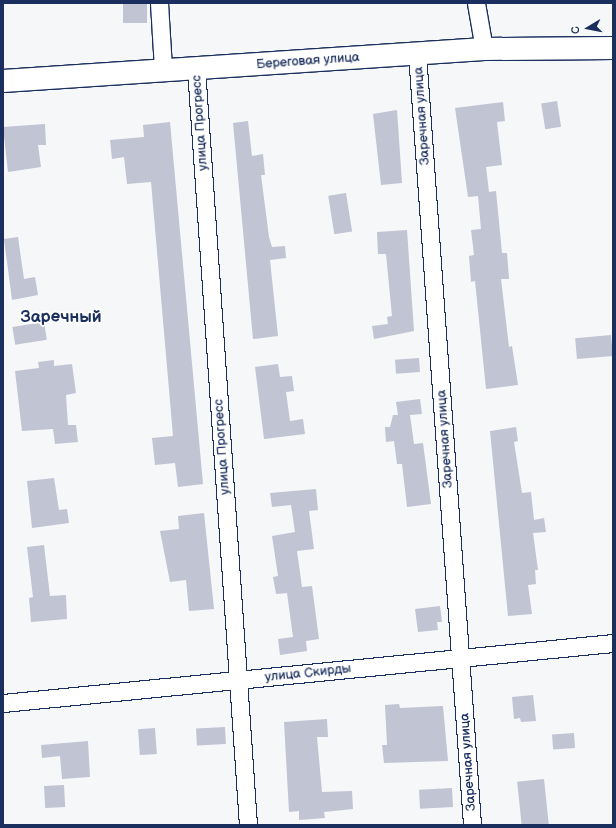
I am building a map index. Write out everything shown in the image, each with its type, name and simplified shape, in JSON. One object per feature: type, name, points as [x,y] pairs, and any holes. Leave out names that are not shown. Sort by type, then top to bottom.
[{"type":"main road","name":"Береговая улица","points":[[3,82],[163,69],[484,49],[613,48]]},
{"type":"street","points":[[159,3],[163,69]]},
{"type":"street","points":[[476,3],[484,49]]},
{"type":"street","name":"Заречная улица","points":[[417,53],[472,825]]},
{"type":"street","name":"улица Прогресс","points":[[196,68],[248,825]]},
{"type":"street","name":"улица Скирды","points":[[3,703],[613,643]]},
{"type":"building","points":[[123,3],[147,3],[147,23],[123,23]]},
{"type":"building","points":[[557,101],[561,127],[545,129],[541,104]]},
{"type":"building","points":[[503,102],[505,121],[497,122],[502,165],[486,167],[489,192],[496,191],[502,253],[507,253],[509,279],[501,279],[509,347],[512,346],[518,385],[486,389],[475,281],[471,282],[469,256],[474,255],[471,230],[481,229],[478,196],[468,197],[455,108]]},
{"type":"building","points":[[397,110],[402,183],[381,185],[373,114]]},
{"type":"building","points":[[248,121],[252,156],[263,154],[265,175],[261,175],[269,237],[272,247],[285,246],[286,258],[270,260],[278,336],[253,339],[233,123]]},
{"type":"building","points":[[170,122],[203,484],[178,487],[175,463],[155,465],[152,438],[173,436],[151,182],[127,184],[124,157],[112,159],[110,140],[144,137],[143,125]]},
{"type":"building","points":[[45,124],[46,145],[38,145],[41,167],[8,172],[3,127]]},
{"type":"building","points":[[346,193],[352,232],[334,234],[328,196]]},
{"type":"building","points":[[407,230],[414,331],[374,339],[372,326],[388,324],[387,317],[392,316],[386,254],[378,254],[377,232]]},
{"type":"building","points":[[18,237],[24,279],[35,277],[38,295],[12,300],[4,239]]},
{"type":"building","points":[[44,322],[47,340],[15,345],[12,327]]},
{"type":"building","points":[[611,335],[613,356],[577,359],[575,338]]},
{"type":"building","points":[[419,358],[420,372],[396,374],[395,360]]},
{"type":"building","points":[[54,360],[54,366],[72,364],[76,393],[66,395],[68,425],[76,425],[78,442],[55,444],[53,429],[22,431],[15,371],[39,368],[38,362]]},
{"type":"building","points":[[278,364],[280,377],[292,376],[294,391],[286,392],[290,421],[303,419],[305,434],[264,439],[255,367]]},
{"type":"building","points":[[420,399],[422,414],[410,415],[414,444],[423,443],[431,504],[407,507],[402,464],[397,464],[394,441],[386,442],[385,427],[390,427],[393,415],[398,415],[396,402]]},
{"type":"building","points":[[516,427],[518,441],[514,442],[522,493],[531,492],[534,520],[544,518],[546,532],[533,533],[538,570],[535,570],[536,584],[528,585],[532,614],[508,616],[490,431]]},
{"type":"building","points":[[54,478],[59,510],[67,509],[69,523],[32,528],[27,481]]},
{"type":"building","points":[[316,489],[318,510],[309,511],[314,549],[297,551],[302,587],[312,586],[319,639],[306,641],[307,651],[280,655],[278,639],[293,637],[287,593],[276,594],[273,577],[278,576],[272,536],[295,532],[291,505],[272,507],[270,493]]},
{"type":"building","points":[[204,513],[214,609],[189,611],[186,580],[170,582],[160,531],[179,529],[178,516]]},
{"type":"building","points":[[44,545],[50,596],[66,595],[67,619],[31,622],[29,598],[33,597],[27,547]]},
{"type":"building","points":[[440,606],[442,622],[437,622],[438,630],[418,632],[415,609]]},
{"type":"building","points":[[533,695],[536,721],[521,722],[520,718],[514,719],[512,697]]},
{"type":"building","points":[[399,704],[400,708],[443,706],[448,761],[384,763],[382,745],[387,745],[385,705]]},
{"type":"building","points":[[327,719],[328,737],[317,737],[322,792],[352,791],[353,809],[324,812],[325,818],[299,820],[299,811],[289,812],[284,722]]},
{"type":"building","points":[[225,727],[226,744],[197,745],[196,729]]},
{"type":"building","points":[[155,728],[157,754],[140,755],[138,729]]},
{"type":"building","points":[[574,733],[575,748],[553,749],[552,735]]},
{"type":"building","points":[[88,741],[90,777],[62,779],[60,756],[42,758],[41,745]]},
{"type":"building","points":[[544,779],[549,825],[522,825],[517,782]]},
{"type":"building","points":[[64,785],[65,807],[45,808],[44,786]]},
{"type":"building","points":[[452,788],[453,807],[420,809],[419,790]]},
{"type":"district","name":"Заречный","points":[[61,318]]}]
